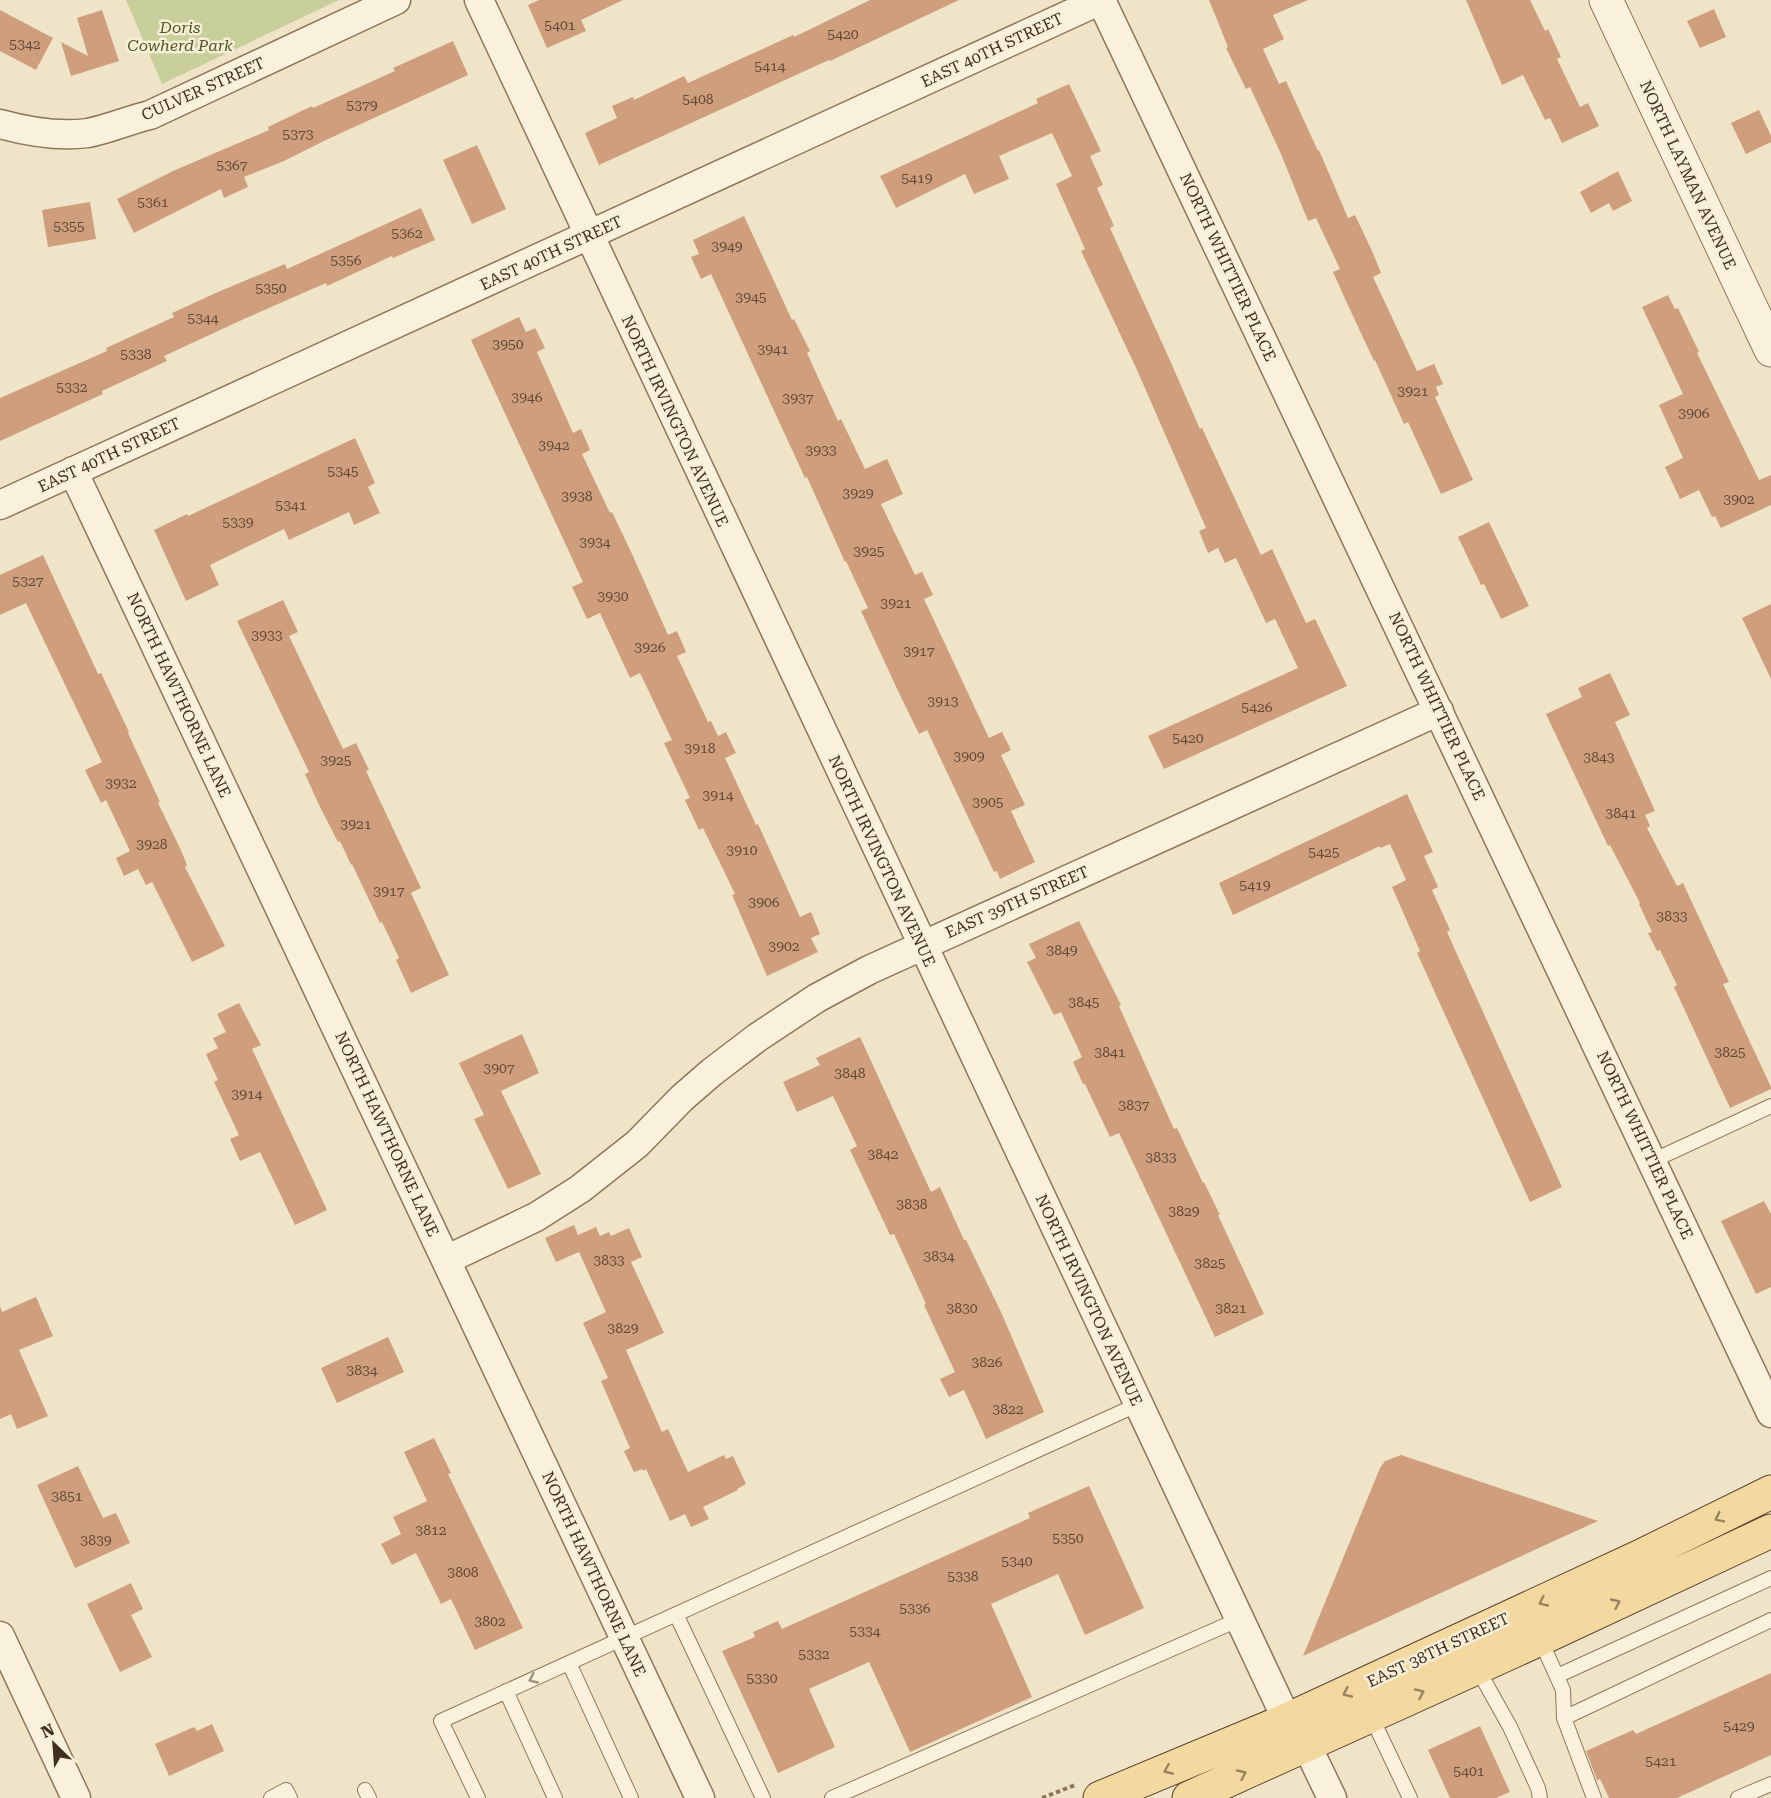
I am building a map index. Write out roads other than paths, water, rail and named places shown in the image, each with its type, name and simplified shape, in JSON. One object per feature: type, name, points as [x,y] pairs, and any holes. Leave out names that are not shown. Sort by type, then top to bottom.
[{"type":"main road","name":"EAST 38TH STREET","points":[[1189,1798],[1297,1732],[1771,1492]]},
{"type":"main road","name":"EAST 38TH STREET","points":[[1100,1798],[1297,1732],[1371,1716],[1771,1531]]},
{"type":"street","name":"CULVER STREET","points":[[0,124],[32,132],[66,134],[88,133],[130,122],[150,115],[396,0]]},
{"type":"street","name":"NORTH IRVINGTON AVENUE","points":[[479,0],[588,237],[1240,1619],[1332,1798]]},
{"type":"street","name":"EAST 40TH STREET","points":[[0,505],[1101,0]]},
{"type":"street","name":"NORTH WHITTIER PLACE","points":[[1101,0],[1652,1161],[1763,1374],[1771,1413]]},
{"type":"street","name":"NORTH LAYMAN AVENUE","points":[[1606,0],[1771,350]]},
{"type":"street","name":"NORTH HAWTHORNE LANE","points":[[73,471],[700,1798]]},
{"type":"street","name":"EAST 39TH STREET","points":[[446,1260],[505,1234],[551,1208],[616,1162],[644,1138],[682,1098],[758,1037],[817,998],[868,970],[922,945],[1439,711]]},
{"type":"street","points":[[0,1636],[76,1798]]},
{"type":"lane","points":[[1652,1161],[1771,1106]]},
{"type":"lane","points":[[478,1798],[441,1721],[1139,1404]]},
{"type":"lane","points":[[1557,1676],[1771,1578]]},
{"type":"lane","points":[[676,1614],[763,1798]]},
{"type":"lane","points":[[832,1798],[1240,1619]]},
{"type":"lane","points":[[1564,1718],[1771,1620]]},
{"type":"lane","points":[[1540,1639],[1563,1690],[1564,1718],[1594,1798]]},
{"type":"lane","points":[[569,1663],[631,1798]]},
{"type":"lane","points":[[1476,1666],[1510,1727],[1538,1788],[1540,1798]]},
{"type":"lane","points":[[506,1692],[555,1798]]},
{"type":"lane","points":[[1371,1716],[1410,1798]]},
{"type":"lane","points":[[1738,1798],[1771,1784]]},
{"type":"lane","points":[[271,1798],[286,1790],[290,1798]]},
{"type":"park label","name":"Doris Cowherd Park","points":[[180,36]]}]
